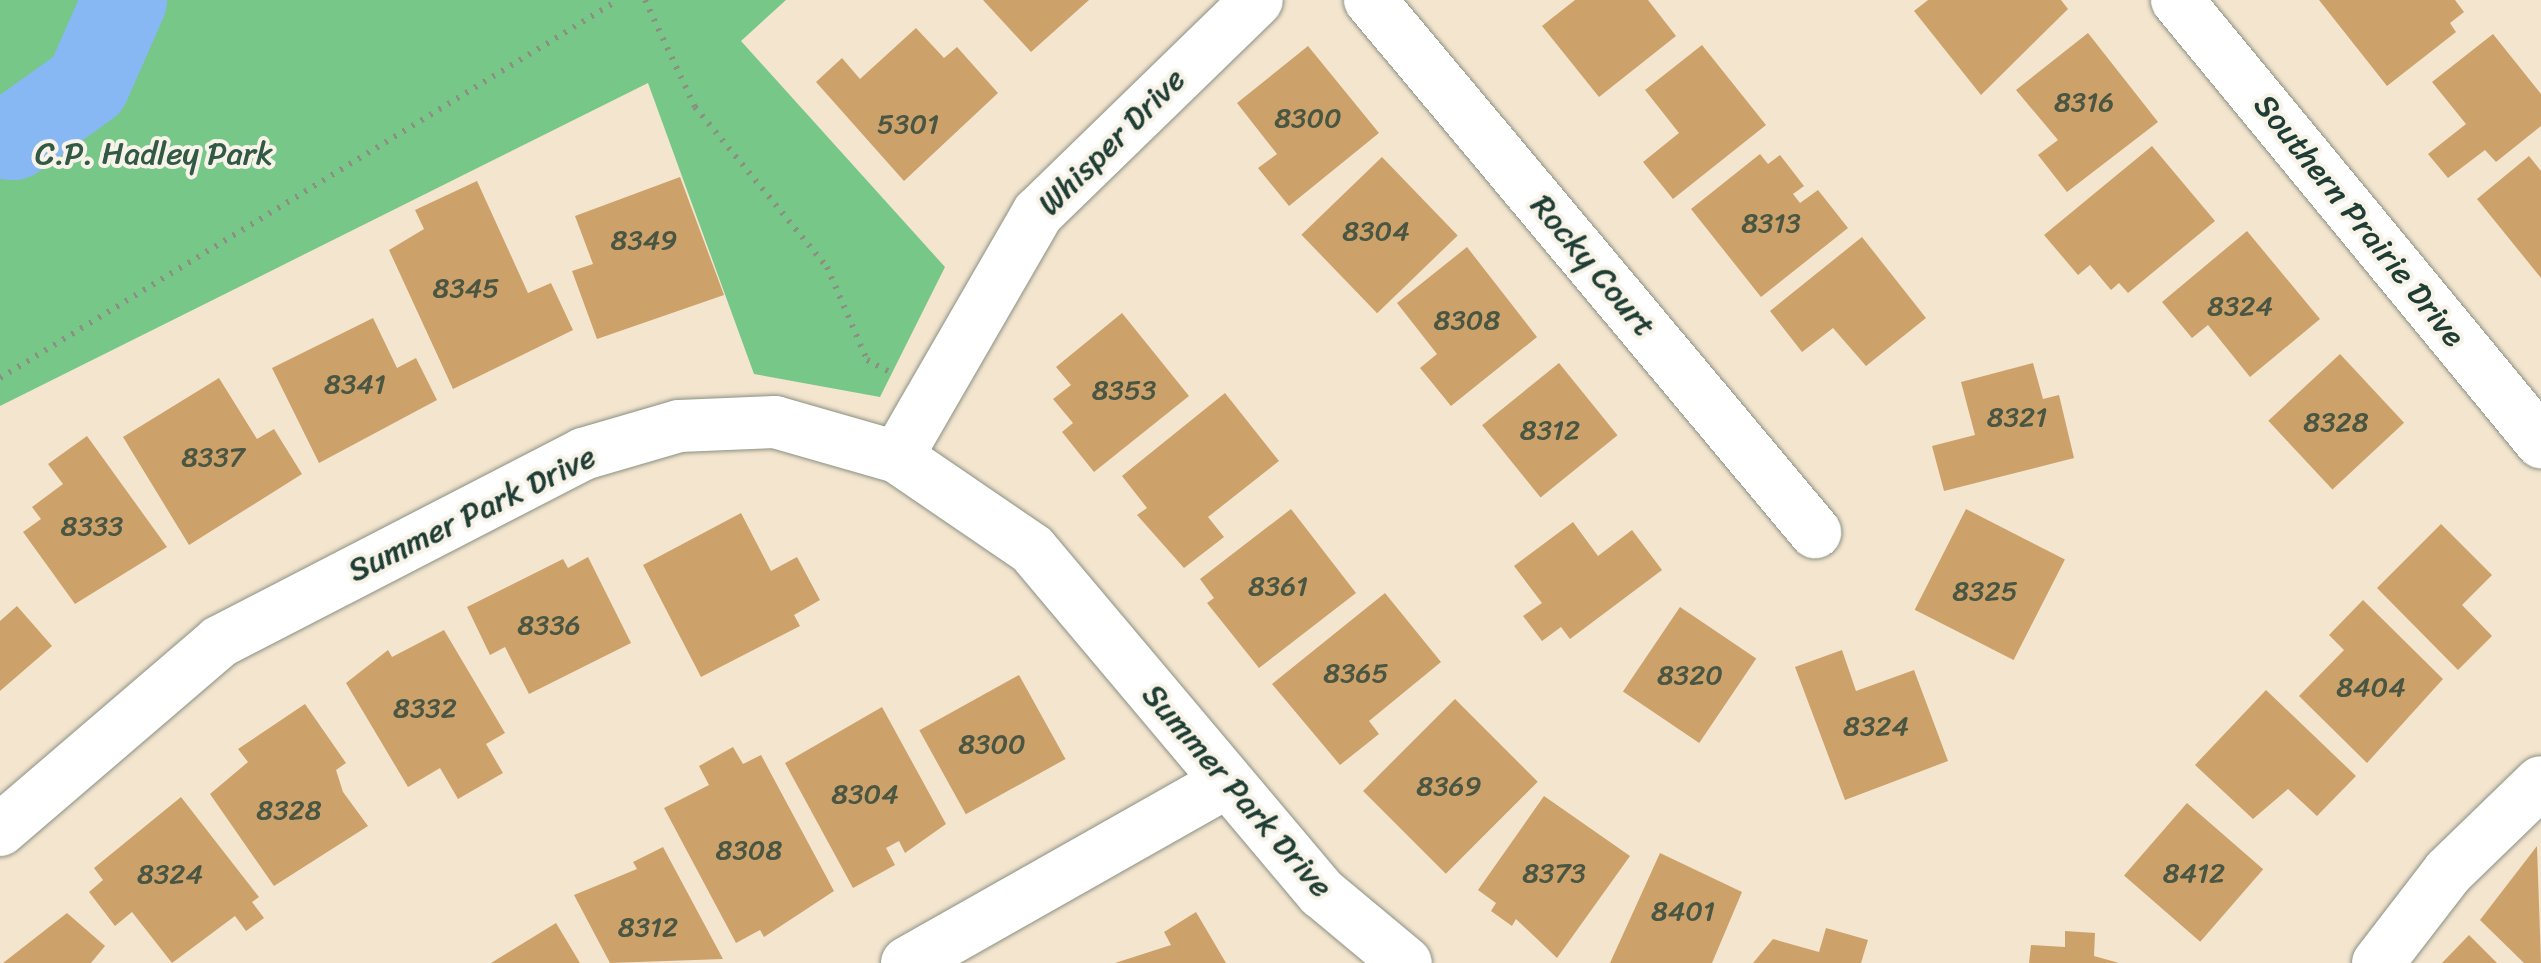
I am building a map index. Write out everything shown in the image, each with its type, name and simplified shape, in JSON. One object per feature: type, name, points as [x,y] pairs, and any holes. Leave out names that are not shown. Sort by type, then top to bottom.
[{"type":"street","name":"Whisper Drive","points":[[898,456],[1038,212],[1258,0]]},
{"type":"street","name":"Rocky Court","points":[[1370,0],[1815,532]]},
{"type":"street","name":"Southern Prairie Drive","points":[[2176,0],[2541,442]]},
{"type":"street","name":"Summer Park Drive","points":[[0,830],[219,642],[584,454],[679,426],[775,422],[898,456],[1032,549],[1322,894],[1406,963]]},
{"type":"street","points":[[2378,963],[2448,872],[2541,782]]},
{"type":"street","points":[[906,963],[1225,783]]},
{"type":"path","points":[[0,378],[618,0]]},
{"type":"path","points":[[646,0],[695,107],[827,267],[867,360],[935,392]]},
{"type":"green space","name":"C.P. Hadley Park","points":[[0,0],[786,0],[741,41],[945,267],[880,397],[754,374],[648,83],[0,406]]},
{"type":"building","points":[[983,0],[1089,0],[1031,52]]},
{"type":"building","points":[[1575,0],[1648,0],[1676,36],[1599,97],[1542,26]]},
{"type":"building","points":[[1928,0],[2061,0],[2068,9],[1981,95],[1914,11]]},
{"type":"building","points":[[2319,0],[2455,0],[2464,12],[2450,23],[2456,32],[2387,86]]},
{"type":"building","points":[[916,28],[944,58],[957,47],[998,93],[904,181],[816,82],[842,58],[860,79]]},
{"type":"building","points":[[2088,33],[2158,122],[2067,192],[2038,155],[2058,140],[2016,90]]},
{"type":"building","points":[[2493,34],[2541,94],[2541,126],[2496,162],[2485,150],[2448,178],[2428,154],[2466,124],[2432,82]]},
{"type":"building","points":[[1702,45],[1766,125],[1673,199],[1643,162],[1679,133],[1645,90]]},
{"type":"building","points":[[1308,46],[1379,133],[1289,206],[1258,168],[1277,154],[1237,103]]},
{"type":"building","points":[[2152,146],[2215,221],[2128,293],[2119,283],[2111,290],[2090,265],[2078,275],[2044,235]]},
{"type":"building","points":[[1760,154],[1768,164],[1780,155],[1804,186],[1793,194],[1800,203],[1818,190],[1848,228],[1761,297],[1691,209]]},
{"type":"building","points":[[2529,156],[2541,171],[2541,278],[2477,199]]},
{"type":"building","points":[[1382,157],[1458,235],[1377,313],[1301,235]]},
{"type":"building","points":[[680,177],[724,295],[597,339],[572,271],[593,264],[575,216]]},
{"type":"building","points":[[477,181],[528,293],[551,283],[573,330],[453,389],[389,250],[424,229],[415,210]]},
{"type":"building","points":[[2247,231],[2320,319],[2250,377],[2208,325],[2192,338],[2162,302]]},
{"type":"building","points":[[1862,237],[1926,318],[1866,366],[1833,328],[1802,352],[1770,311]]},
{"type":"building","points":[[1467,247],[1537,337],[1451,406],[1420,368],[1437,354],[1397,303]]},
{"type":"building","points":[[1122,313],[1189,396],[1094,472],[1062,432],[1073,423],[1053,399],[1071,385],[1056,367]]},
{"type":"building","points":[[373,318],[397,368],[416,358],[437,400],[319,463],[272,368]]},
{"type":"building","points":[[2340,354],[2404,423],[2332,490],[2268,421]]},
{"type":"building","points":[[1559,363],[1618,435],[1541,498],[1482,425]]},
{"type":"building","points":[[2033,363],[2043,399],[2059,395],[2074,458],[1944,491],[1932,446],[1975,435],[1961,382]]},
{"type":"building","points":[[219,378],[257,439],[274,429],[302,474],[189,545],[123,437]]},
{"type":"building","points":[[1225,393],[1279,461],[1208,517],[1224,537],[1184,568],[1137,515],[1147,508],[1122,476]]},
{"type":"building","points":[[87,436],[167,547],[75,604],[23,532],[41,519],[32,507],[63,484],[48,464]]},
{"type":"building","points":[[1291,509],[1356,593],[1259,668],[1207,603],[1214,598],[1200,579]]},
{"type":"building","points":[[1966,509],[2065,559],[2014,660],[1915,610]]},
{"type":"building","points":[[741,513],[771,571],[797,557],[820,600],[794,615],[800,626],[701,677],[643,565]]},
{"type":"building","points":[[1573,522],[1598,556],[1632,530],[1662,570],[1570,639],[1561,627],[1542,641],[1523,616],[1542,603],[1514,566]]},
{"type":"building","points":[[2441,524],[2492,575],[2462,605],[2492,636],[2458,670],[2377,588]]},
{"type":"building","points":[[588,557],[631,643],[529,694],[505,647],[490,655],[467,607],[563,559],[568,568]]},
{"type":"building","points":[[1385,593],[1441,662],[1369,721],[1379,734],[1340,765],[1272,684]]},
{"type":"building","points":[[2363,600],[2443,679],[2367,763],[2299,696],[2344,650],[2329,635]]},
{"type":"building","points":[[17,606],[52,646],[0,691],[0,621]]},
{"type":"building","points":[[1680,607],[1756,658],[1699,743],[1623,692]]},
{"type":"building","points":[[444,630],[505,733],[486,744],[503,773],[458,799],[440,768],[408,787],[346,683],[388,650],[392,657]]},
{"type":"building","points":[[1842,650],[1856,691],[1914,670],[1948,761],[1845,800],[1795,667]]},
{"type":"building","points":[[1019,675],[1066,759],[966,814],[919,730]]},
{"type":"building","points":[[2266,690],[2356,776],[2317,816],[2288,789],[2253,819],[2195,765]]},
{"type":"building","points":[[1455,699],[1538,782],[1446,874],[1363,791]]},
{"type":"building","points":[[305,704],[346,763],[336,770],[343,792],[368,826],[274,886],[210,794],[248,762],[238,749]]},
{"type":"building","points":[[882,707],[946,824],[905,853],[899,841],[886,848],[895,865],[853,888],[785,763]]},
{"type":"building","points":[[733,747],[743,764],[761,755],[834,891],[764,937],[760,930],[736,943],[664,808],[709,785],[699,766]]},
{"type":"building","points":[[1544,796],[1630,856],[1557,958],[1516,919],[1512,926],[1491,911],[1496,903],[1478,890]]},
{"type":"building","points":[[181,797],[259,897],[252,902],[264,918],[246,931],[235,916],[172,963],[132,912],[115,926],[89,892],[103,880],[94,868]]},
{"type":"building","points":[[2187,803],[2263,869],[2200,942],[2124,875]]},
{"type":"building","points":[[2537,846],[2541,963],[2524,963],[2480,920]]},
{"type":"building","points":[[663,847],[723,959],[610,963],[574,895],[637,869],[633,862]]},
{"type":"building","points":[[1660,853],[1742,892],[1712,963],[1610,963]]},
{"type":"building","points":[[1196,912],[1226,963],[1115,963],[1171,945],[1164,932]]},
{"type":"building","points":[[67,913],[105,946],[91,963],[3,963]]},
{"type":"building","points":[[556,923],[580,963],[491,963]]},
{"type":"building","points":[[1826,928],[1868,940],[1861,963],[1753,963],[1773,939],[1819,952]]},
{"type":"building","points":[[2065,931],[2095,933],[2094,956],[2119,963],[2029,963],[2031,945],[2065,947]]},
{"type":"building","points":[[2469,935],[2497,963],[2442,963]]},
{"type":"waterway","points":[[0,136],[13,137],[87,84],[124,0]]}]
